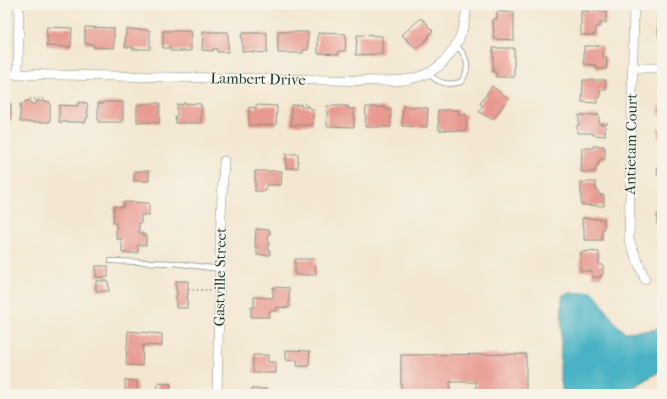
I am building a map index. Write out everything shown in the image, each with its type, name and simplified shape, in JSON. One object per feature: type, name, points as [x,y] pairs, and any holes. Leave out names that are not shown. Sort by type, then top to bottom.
[{"type":"street","points":[[18,75],[19,5]]},
{"type":"street","name":"Lambert Drive","points":[[5,74],[381,81],[408,80],[427,73],[442,63],[452,52],[464,29],[467,5]]},
{"type":"street","name":"Antietam Court","points":[[634,5],[629,240],[645,279]]},
{"type":"street","points":[[632,68],[662,68]]},
{"type":"street","name":"Gastville Street","points":[[217,394],[224,161]]},
{"type":"lane","points":[[427,73],[443,84],[451,85],[461,82],[465,77],[467,63],[463,52],[456,45]]},
{"type":"lane","points":[[111,261],[173,263],[220,269]]},
{"type":"path","points":[[28,101],[45,99]]},
{"type":"path","points":[[296,104],[307,104],[307,107]]},
{"type":"path","points":[[599,122],[606,123],[606,130]]},
{"type":"path","points":[[188,294],[189,290],[219,290]]},
{"type":"water","points":[[591,292],[595,294],[616,324],[625,332],[652,330],[662,327],[662,370],[623,394],[563,394],[560,374],[563,295],[568,293]]},
{"type":"building","points":[[581,11],[606,12],[606,23],[600,23],[599,27],[596,27],[595,35],[581,35]]},
{"type":"building","points":[[497,12],[514,12],[514,40],[494,39],[493,19],[497,19]]},
{"type":"building","points":[[658,15],[662,16],[662,36],[658,36]]},
{"type":"building","points":[[421,18],[433,31],[428,36],[429,37],[416,49],[402,35]]},
{"type":"building","points":[[47,27],[72,28],[71,47],[47,46]]},
{"type":"building","points":[[85,27],[114,28],[114,48],[93,47],[93,44],[85,44]]},
{"type":"building","points":[[126,29],[150,30],[150,49],[132,49],[133,47],[125,47]]},
{"type":"building","points":[[163,31],[191,31],[191,51],[170,51],[170,48],[163,48]]},
{"type":"building","points":[[203,32],[228,32],[228,52],[217,52],[217,49],[213,49],[213,51],[202,50]]},
{"type":"building","points":[[278,32],[308,32],[308,50],[303,50],[303,53],[278,53]]},
{"type":"building","points":[[242,33],[267,33],[267,53],[242,51]]},
{"type":"building","points":[[318,33],[346,34],[345,51],[339,51],[339,54],[318,53]]},
{"type":"building","points":[[357,35],[382,36],[382,54],[356,55]]},
{"type":"building","points":[[584,46],[603,46],[603,58],[607,58],[606,69],[596,69],[596,65],[584,64]]},
{"type":"building","points":[[493,48],[514,48],[514,77],[496,77],[496,72],[493,72]]},
{"type":"building","points":[[583,80],[606,80],[606,90],[600,90],[600,98],[597,98],[597,103],[582,102]]},
{"type":"building","points":[[492,86],[508,98],[493,120],[479,112],[483,106],[480,104]]},
{"type":"building","points":[[25,101],[30,101],[31,104],[36,104],[36,101],[50,102],[50,122],[20,122],[20,104],[25,104]]},
{"type":"building","points":[[78,102],[87,103],[88,118],[86,118],[86,122],[59,122],[59,105],[78,106]]},
{"type":"building","points":[[123,102],[123,122],[98,122],[98,103]]},
{"type":"building","points":[[5,103],[11,104],[11,120],[5,120]]},
{"type":"building","points":[[160,103],[159,123],[137,122],[137,105]]},
{"type":"building","points":[[183,103],[201,104],[201,123],[176,123],[175,116],[177,116],[177,104],[183,105]]},
{"type":"building","points":[[256,105],[277,106],[276,125],[249,125],[249,107],[256,108]]},
{"type":"building","points":[[291,105],[301,105],[301,107],[309,107],[313,109],[313,125],[291,125]]},
{"type":"building","points":[[327,106],[348,106],[348,109],[355,109],[354,127],[327,126]]},
{"type":"building","points":[[403,106],[428,108],[427,127],[402,126]]},
{"type":"building","points":[[659,106],[662,106],[662,116],[659,116]]},
{"type":"building","points":[[366,107],[385,107],[385,109],[391,110],[391,127],[365,127]]},
{"type":"building","points":[[438,110],[459,110],[458,114],[466,114],[466,131],[439,130]]},
{"type":"building","points":[[579,115],[599,115],[599,124],[605,124],[605,136],[593,135],[593,133],[577,133]]},
{"type":"building","points":[[658,128],[662,128],[662,139],[658,139]]},
{"type":"building","points":[[593,146],[604,146],[605,159],[600,159],[599,164],[597,164],[596,167],[596,172],[581,172],[582,148],[593,148]]},
{"type":"building","points":[[286,154],[298,154],[298,168],[286,168]]},
{"type":"building","points":[[658,164],[662,165],[662,175],[657,175]]},
{"type":"building","points":[[134,171],[149,171],[149,181],[134,181]]},
{"type":"building","points":[[255,171],[282,171],[281,185],[266,185],[266,191],[255,191]]},
{"type":"building","points":[[581,182],[596,182],[596,190],[598,190],[599,195],[604,195],[604,206],[581,205]]},
{"type":"building","points":[[124,202],[149,203],[149,215],[141,215],[141,223],[139,223],[139,233],[146,235],[146,245],[138,245],[138,253],[122,253],[122,239],[116,239],[116,223],[113,223],[114,206],[123,207]]},
{"type":"building","points":[[657,214],[662,214],[662,224],[657,224]]},
{"type":"building","points":[[582,218],[604,219],[602,240],[584,240],[584,226],[582,226]]},
{"type":"building","points":[[256,229],[270,230],[270,234],[268,234],[268,250],[270,250],[270,255],[257,255],[257,247],[255,247]]},
{"type":"building","points":[[581,252],[599,252],[599,265],[603,265],[603,275],[601,275],[601,277],[592,277],[592,271],[580,271]]},
{"type":"building","points":[[295,259],[315,259],[316,275],[295,275]]},
{"type":"building","points":[[96,266],[108,266],[108,277],[96,277]]},
{"type":"building","points":[[96,281],[108,281],[109,291],[96,291]]},
{"type":"building","points":[[176,281],[188,281],[187,308],[176,308]]},
{"type":"building","points":[[273,287],[289,288],[289,308],[277,307],[277,311],[269,311],[269,317],[251,317],[251,307],[254,307],[254,297],[273,298]]},
{"type":"building","points":[[128,331],[162,334],[162,346],[143,345],[142,366],[126,365]]},
{"type":"building","points":[[286,350],[310,351],[309,366],[297,366],[298,361],[286,360]]},
{"type":"building","points":[[526,354],[526,394],[476,394],[476,382],[450,382],[450,394],[401,394],[401,355]]},
{"type":"building","points":[[253,355],[268,355],[268,362],[276,362],[276,373],[253,373]]},
{"type":"building","points":[[125,380],[137,381],[137,391],[125,391]]},
{"type":"building","points":[[158,383],[171,384],[170,394],[157,394]]},
{"type":"building","points":[[252,389],[267,389],[267,394],[252,394]]}]
